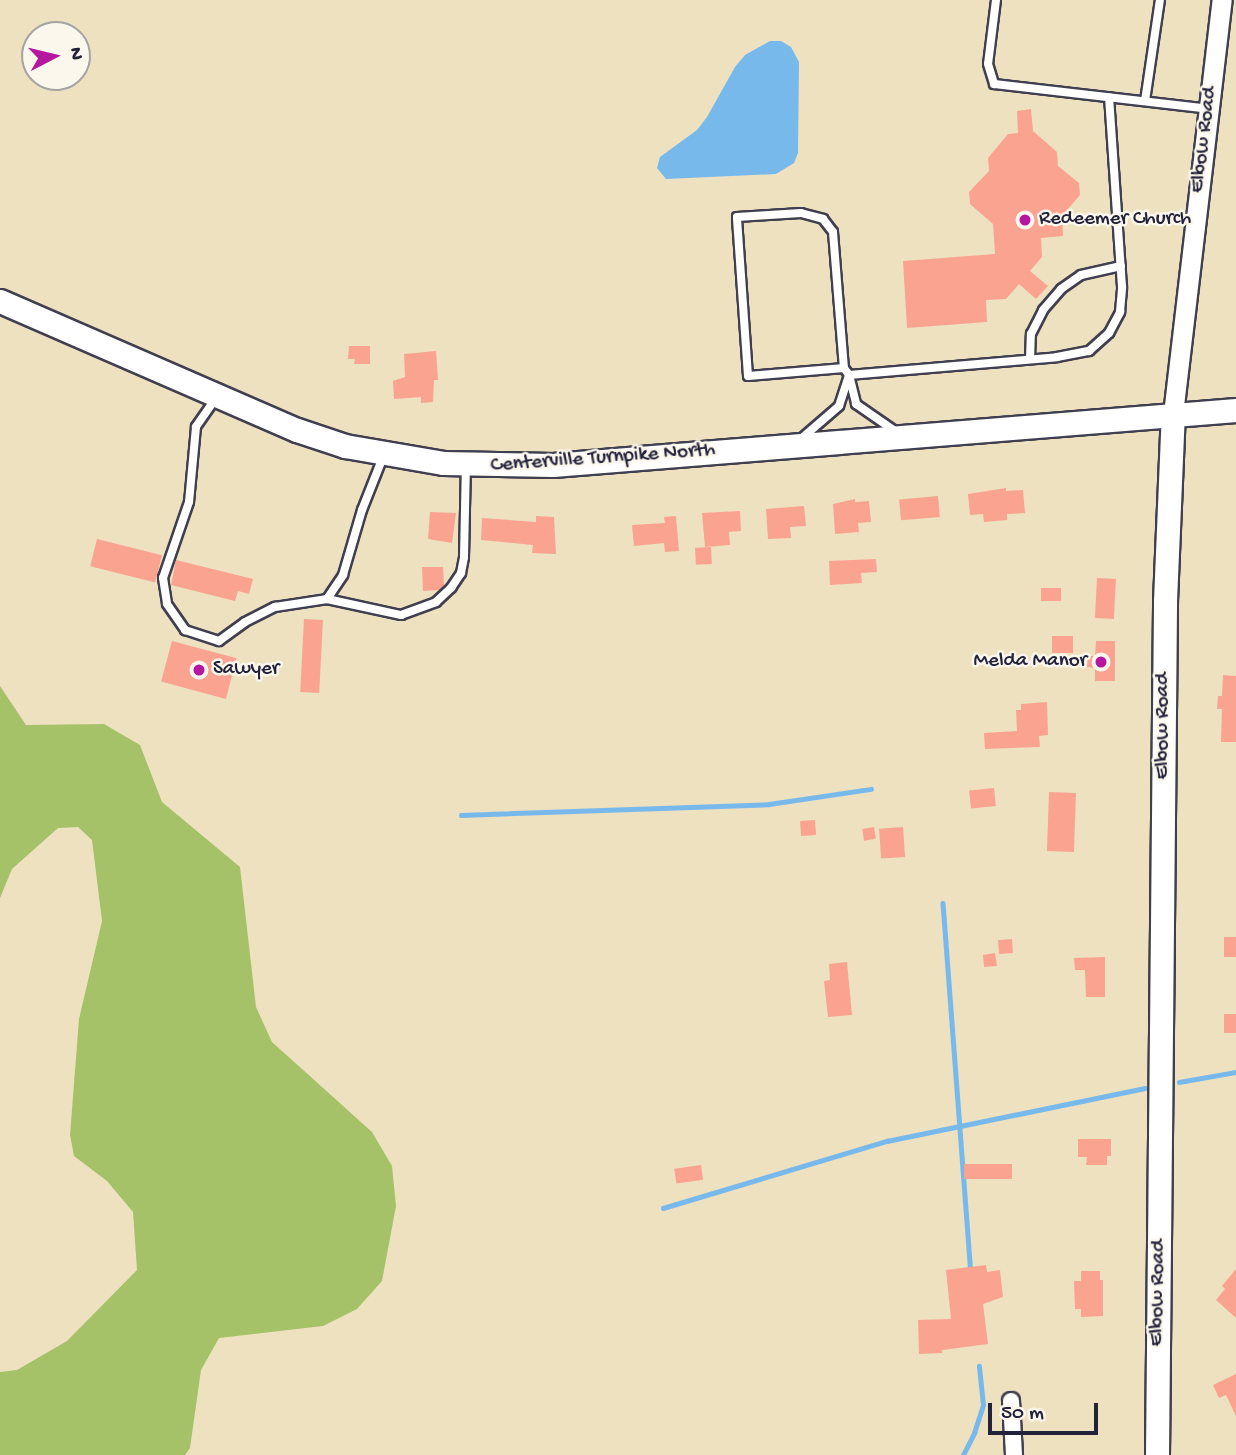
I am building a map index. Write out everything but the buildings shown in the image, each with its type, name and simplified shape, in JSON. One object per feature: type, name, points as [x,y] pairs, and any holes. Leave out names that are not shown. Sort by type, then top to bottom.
[{"type":"main road","name":"Centerville Turnpike North","points":[[0,301],[297,430],[384,454],[466,465],[553,465],[1236,410]]},
{"type":"main road","name":"Elbow Road","points":[[1157,1455],[1166,601],[1173,414]]},
{"type":"street","name":"Elbow Road","points":[[1173,414],[1222,0]]},
{"type":"street","points":[[1011,1401],[1014,1455]]},
{"type":"lane","points":[[996,0],[988,64],[994,84],[1209,109]]},
{"type":"lane","points":[[1145,101],[1160,0]]},
{"type":"lane","points":[[900,435],[856,404],[847,372],[833,232],[823,219],[801,213],[737,217],[748,376],[847,372],[1030,359],[1089,351],[1109,333],[1120,312],[1121,265],[1109,97]]},
{"type":"lane","points":[[1030,359],[1031,334],[1043,310],[1061,289],[1081,275],[1121,265]]},
{"type":"lane","points":[[794,445],[839,406],[847,372]]},
{"type":"lane","points":[[216,397],[196,427],[189,502],[163,578],[167,604],[185,630],[219,641],[245,622],[275,607],[327,599],[401,615],[436,602],[451,588],[461,573],[464,557],[466,465]]},
{"type":"lane","points":[[327,599],[343,575],[362,510],[384,454]]},
{"type":"green space","points":[[0,686],[26,725],[104,724],[140,745],[162,802],[240,867],[256,1007],[272,1042],[372,1132],[392,1166],[396,1206],[382,1281],[357,1309],[323,1326],[219,1338],[201,1370],[190,1448],[185,1455],[0,1455],[0,1372],[17,1370],[67,1341],[137,1270],[133,1212],[107,1181],[74,1156],[70,1135],[79,1019],[102,921],[92,840],[78,827],[58,828],[12,869],[0,898]]},
{"type":"water","points":[[770,41],[781,41],[791,47],[799,62],[798,153],[794,163],[776,174],[666,179],[657,168],[660,157],[697,130],[745,55]]},
{"type":"waterway","points":[[461,815],[769,804],[871,789]]},
{"type":"waterway","points":[[943,903],[971,1272]]},
{"type":"waterway","points":[[1179,1082],[1236,1072]]},
{"type":"waterway","points":[[663,1208],[887,1141],[1145,1088]]},
{"type":"waterway","points":[[963,1455],[983,1405],[979,1366]]},
{"type":"place","name":"Redeemer Church","points":[[1025,220]]},
{"type":"place","name":"Melda Manor","points":[[1101,662]]},
{"type":"place","name":"Sawyer","points":[[199,670]]}]
